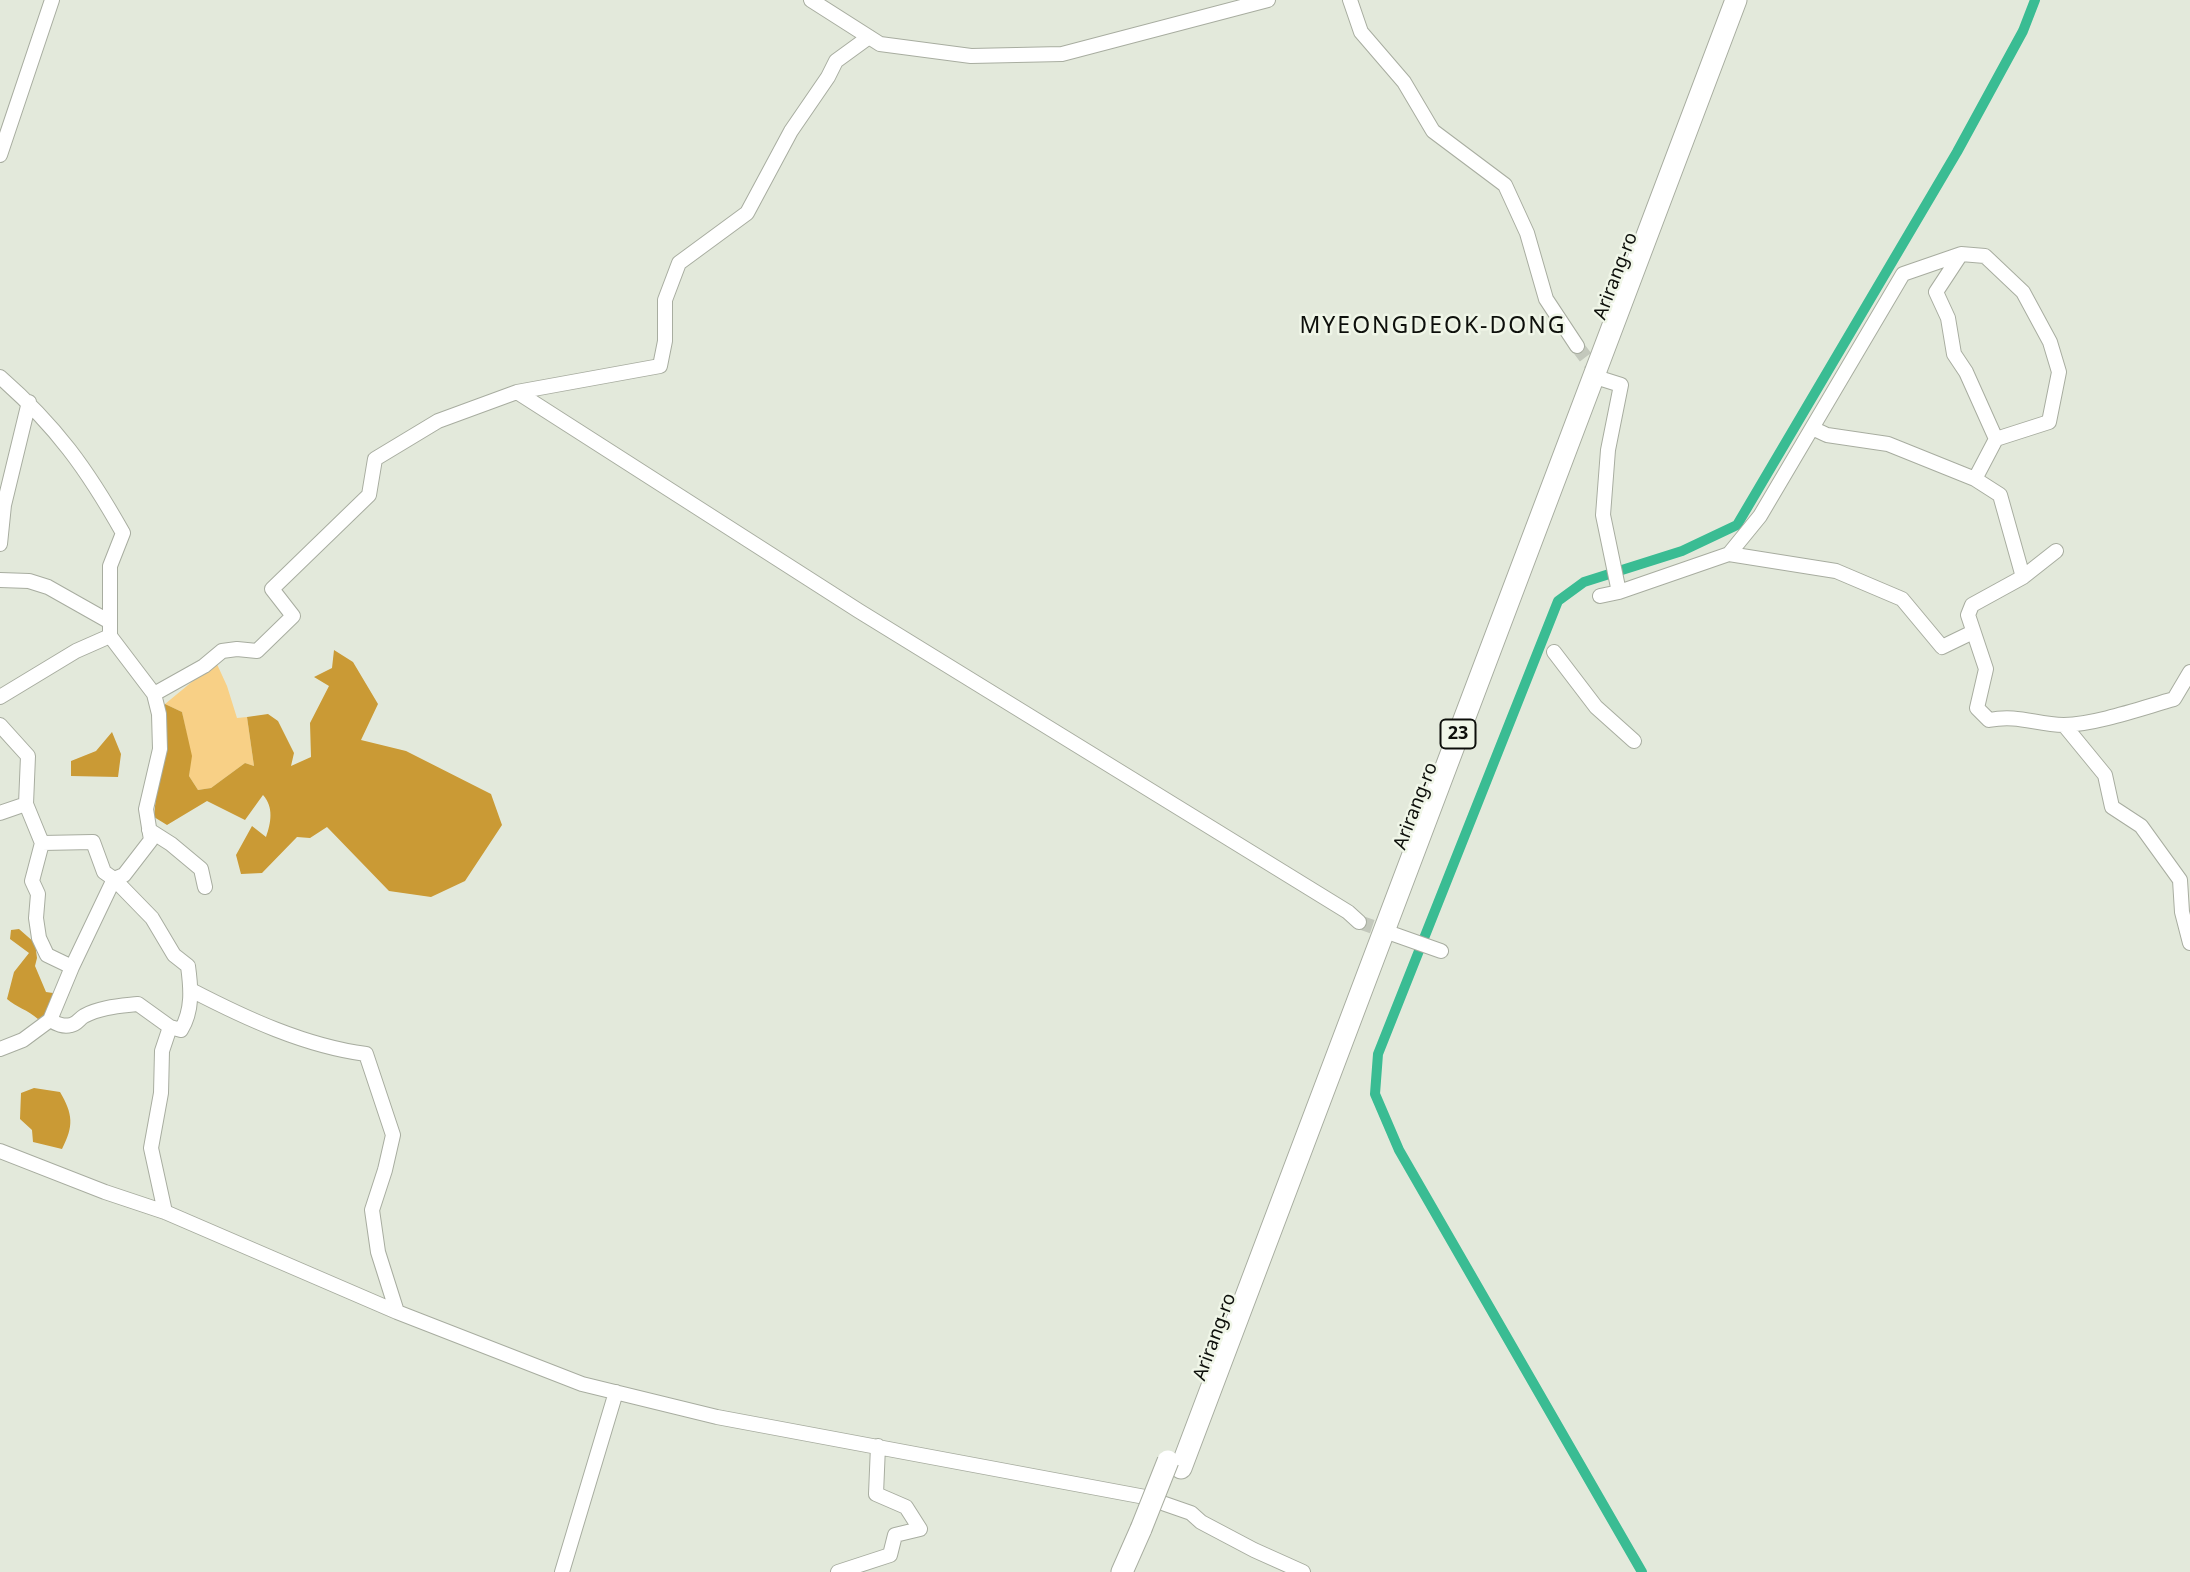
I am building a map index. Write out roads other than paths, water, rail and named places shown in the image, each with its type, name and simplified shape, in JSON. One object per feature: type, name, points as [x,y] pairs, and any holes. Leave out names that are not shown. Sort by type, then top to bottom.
[{"type":"highway","name":"Arirang-ro","points":[[1175,1465],[1721,0]]},
{"type":"highway","name":"Arirang-ro","points":[[1122,1572],[1147,1532],[1175,1465],[1736,0]]},
{"type":"highway","name":"Arirang-ro","points":[[1138,1572],[1147,1532]]},
{"type":"street","points":[[0,155],[52,0]]},
{"type":"street","points":[[811,0],[880,44],[971,56],[1062,54],[1268,0]]},
{"type":"street","points":[[1350,0],[1361,32],[1404,82],[1433,131],[1505,185],[1527,233],[1546,299],[1577,346]]},
{"type":"street","points":[[154,694],[204,666],[222,651],[257,651],[293,616],[272,589],[369,495],[375,459],[438,421],[517,392],[660,366],[664,341],[665,300],[678,263],[747,213],[791,131],[836,61],[869,37]]},
{"type":"street","points":[[1961,254],[1936,292],[1948,318],[1954,354],[1966,372],[1996,439]]},
{"type":"street","points":[[1729,554],[1760,516],[1903,274],[1961,254],[1984,256],[2023,292],[2050,342],[2059,372],[2049,422],[1996,439],[1975,479]]},
{"type":"street","points":[[0,377],[29,402],[70,448],[123,533],[110,566],[110,629]]},
{"type":"street","points":[[1602,379],[1621,385],[1608,450],[1603,515],[1618,588]]},
{"type":"street","points":[[517,392],[859,611],[1325,898],[1359,922]]},
{"type":"street","points":[[0,544],[5,505],[29,402]]},
{"type":"street","points":[[1812,428],[1827,435],[1888,444],[1975,479],[2000,495],[2023,577]]},
{"type":"street","points":[[2056,551],[2023,577],[1972,605],[1968,615],[1986,669],[1977,708],[1989,720],[2008,716],[2063,725],[2106,718],[2174,699],[2190,672]]},
{"type":"street","points":[[1600,596],[1729,554],[1836,571],[1902,599],[1942,647],[1973,632]]},
{"type":"street","points":[[0,580],[29,581],[48,587],[110,629],[154,694],[159,714],[160,749],[146,809],[151,839],[124,875],[114,879],[50,1020],[23,1040],[0,1049]]},
{"type":"street","points":[[0,697],[110,629]]},
{"type":"street","points":[[1554,652],[1596,707],[1634,741]]},
{"type":"street","points":[[0,725],[28,756],[26,804],[42,843],[32,881],[38,894],[36,918],[39,938],[47,955],[72,967]]},
{"type":"street","points":[[2063,725],[2105,775],[2112,807],[2141,826],[2180,880],[2182,912],[2190,943]]},
{"type":"street","points":[[0,813],[26,804]]},
{"type":"street","points":[[149,830],[201,869],[205,887]]},
{"type":"street","points":[[42,843],[93,842],[104,872],[152,918],[174,955],[188,966],[191,990],[187,1020],[181,1030],[170,1027],[138,1004],[101,1009],[69,1026],[50,1020]]},
{"type":"street","points":[[1393,934],[1438,950]]},
{"type":"street","points":[[191,990],[219,1005],[331,1049],[366,1054],[393,1135],[372,1210],[378,1252],[397,1312]]},
{"type":"street","points":[[165,1212],[151,1148],[161,1093],[162,1051],[170,1027]]},
{"type":"street","points":[[0,1151],[165,1212],[397,1312],[582,1384],[718,1417],[1145,1497],[1191,1513],[1201,1522],[1254,1550],[1303,1572]]},
{"type":"street","points":[[562,1572],[616,1392]]},
{"type":"street","points":[[838,1572],[890,1555],[895,1535],[920,1529],[906,1507],[876,1494],[878,1446]]},
{"type":"waterway","points":[[1642,1572],[1399,1150],[1375,1094],[1378,1054],[1558,601],[1584,582],[1682,551],[1737,525],[1957,152],[2023,31],[2035,0]]},
{"type":"tunnel","points":[[1577,346],[1599,375]]},
{"type":"tunnel","points":[[1359,922],[1391,933]]},
{"type":"district","name":"MYEONGDEOK-DONG","points":[[1433,326]]}]
